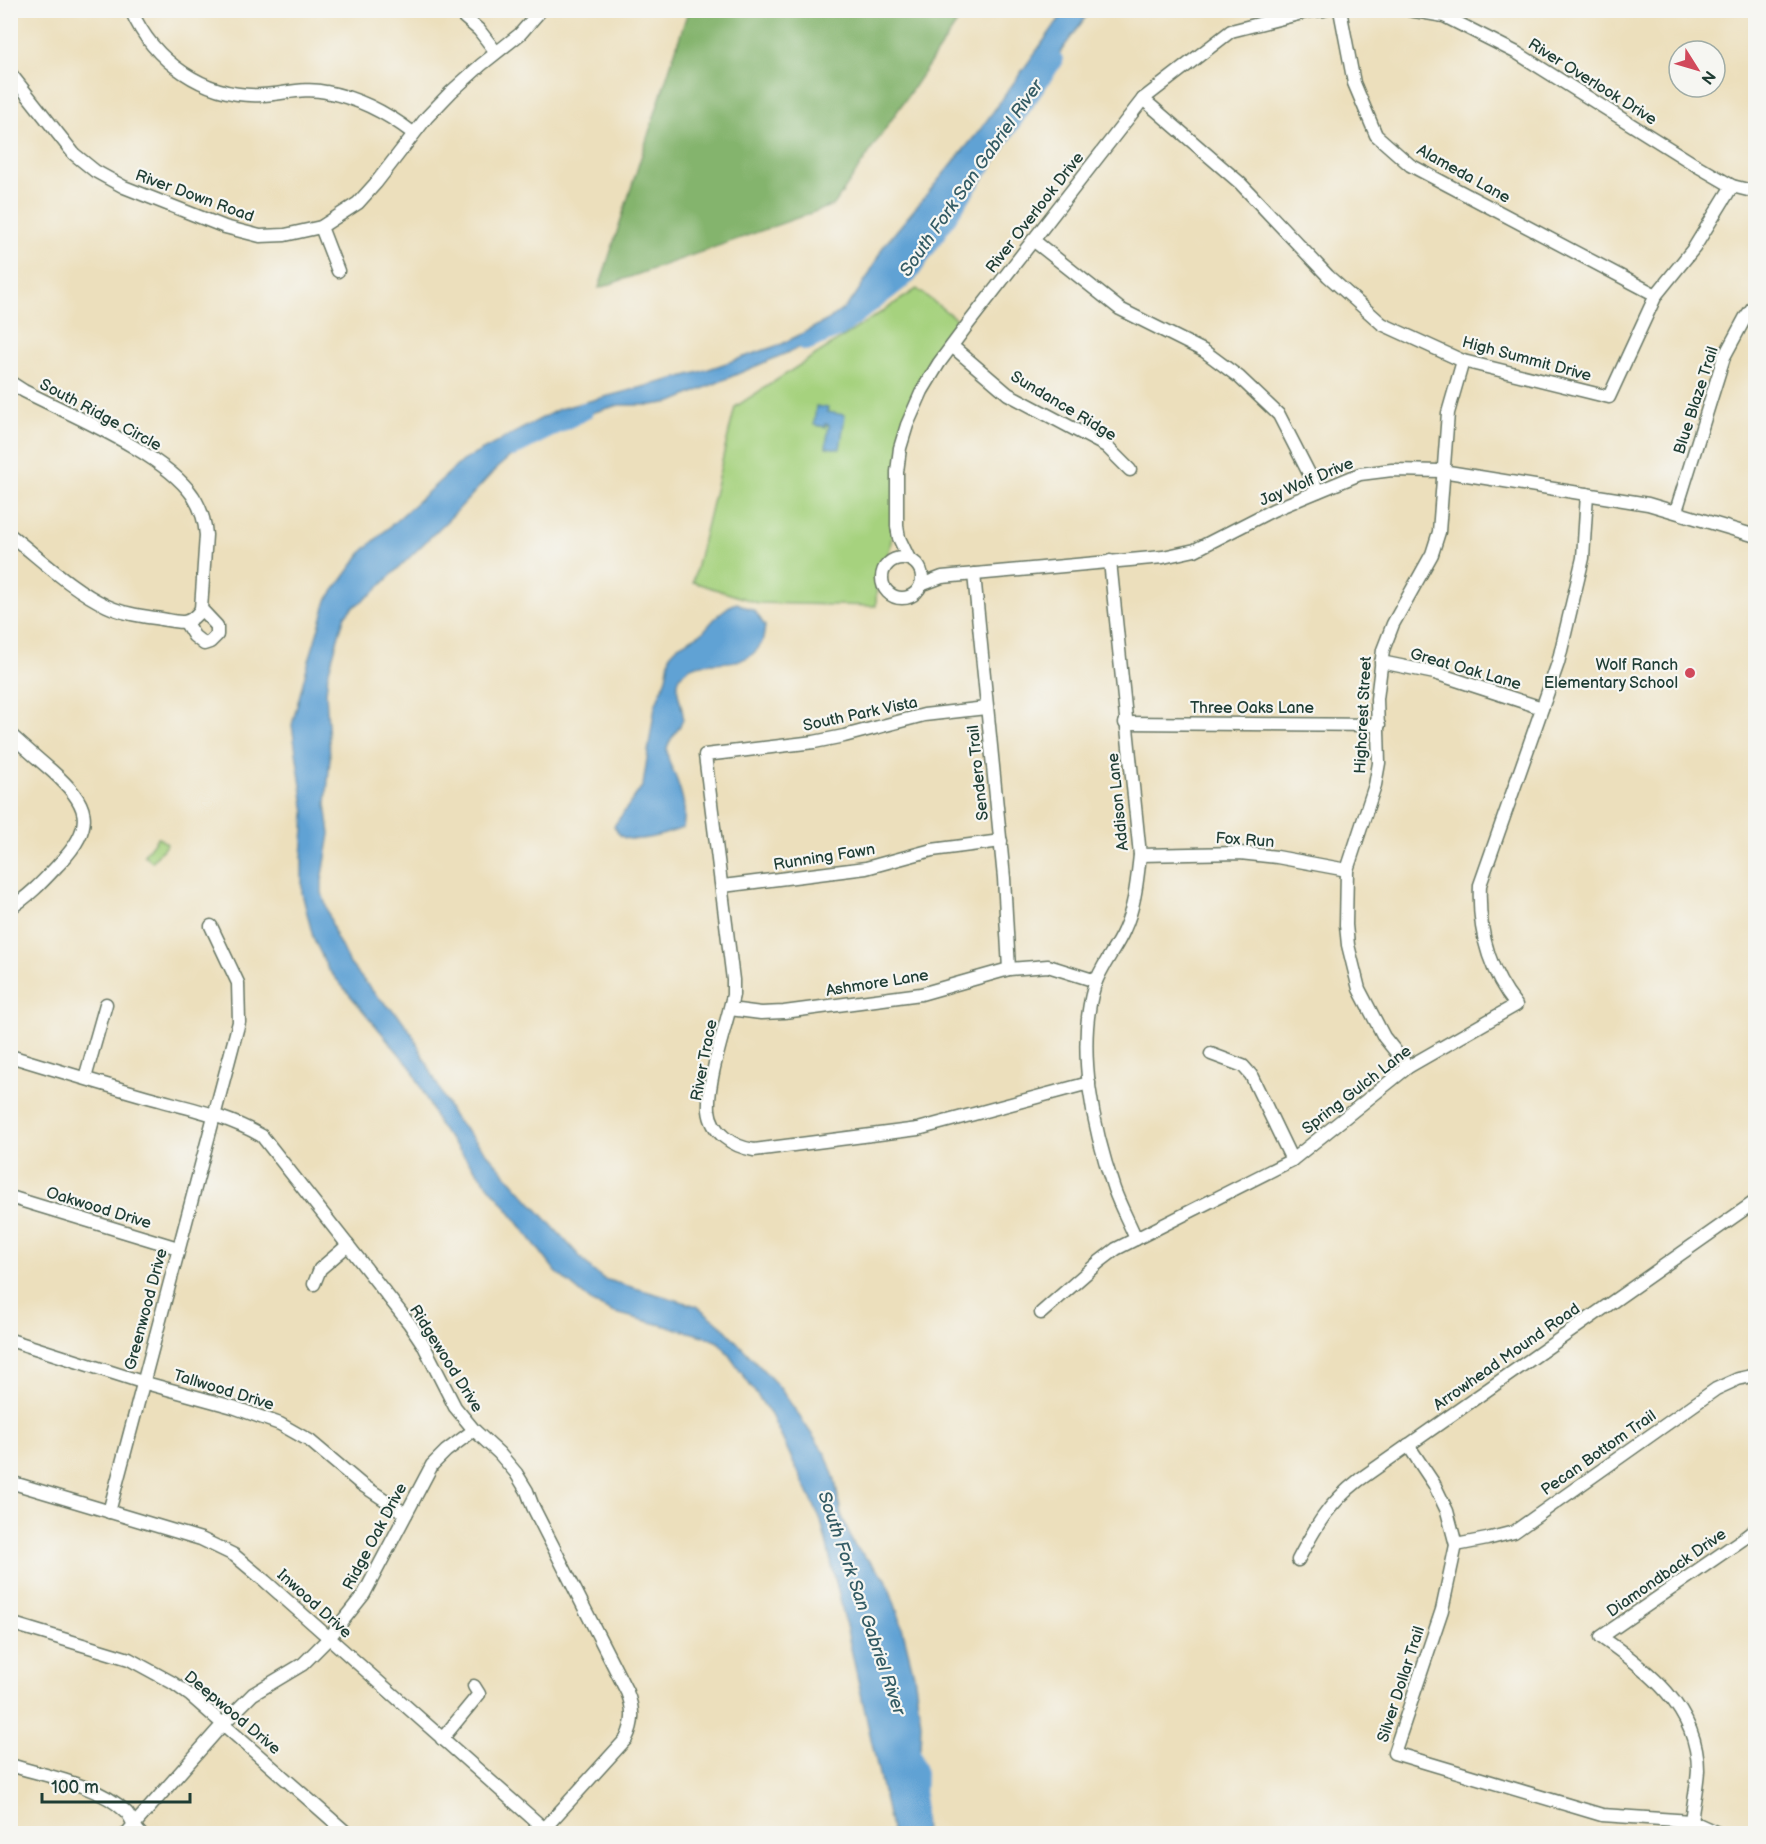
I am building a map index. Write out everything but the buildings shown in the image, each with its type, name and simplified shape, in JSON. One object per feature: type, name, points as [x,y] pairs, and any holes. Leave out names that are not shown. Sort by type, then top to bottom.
[{"type":"street","points":[[131,10],[149,43],[167,62],[210,87],[233,93],[262,95],[295,90],[324,91],[354,98],[396,120],[413,133]]},
{"type":"street","points":[[456,10],[478,30],[496,52]]},
{"type":"street","name":"River Down Road","points":[[10,74],[74,154],[95,171],[124,187],[225,227],[260,236],[285,235],[321,227],[358,203],[413,133],[451,92],[520,34],[542,10]]},
{"type":"street","name":"River Overlook Drive","points":[[899,538],[897,472],[900,448],[922,391],[952,346],[1143,99],[1231,31],[1324,10]]},
{"type":"street","name":"Alameda Lane","points":[[1340,10],[1354,83],[1376,135],[1410,165],[1656,295]]},
{"type":"street","name":"River Overlook Drive","points":[[1409,10],[1444,16],[1517,52],[1732,186],[1755,192]]},
{"type":"street","name":"High Summit Drive","points":[[1143,99],[1240,183],[1328,276],[1382,324],[1463,361],[1609,397],[1656,295],[1694,248],[1732,186]]},
{"type":"street","points":[[321,227],[338,271]]},
{"type":"street","points":[[1033,240],[1120,309],[1204,351],[1239,377],[1279,415],[1318,491]]},
{"type":"street","name":"Blue Blaze Trail","points":[[1676,511],[1724,357],[1755,303]]},
{"type":"street","name":"Sundance Ridge","points":[[952,346],[1008,394],[1106,446],[1130,470]]},
{"type":"street","name":"Highcrest Street","points":[[1408,1067],[1384,1037],[1359,989],[1348,945],[1347,870],[1375,785],[1379,763],[1377,699],[1383,650],[1393,624],[1432,554],[1439,532],[1448,413],[1463,361]]},
{"type":"street","name":"South Ridge Circle","points":[[10,382],[115,437],[157,463],[185,486],[194,498],[205,525],[201,609]]},
{"type":"street","name":"Jay Wolf Drive","points":[[921,585],[942,577],[1163,557],[1195,550],[1273,510],[1318,491],[1360,474],[1392,470],[1442,471],[1648,504],[1755,536]]},
{"type":"street","name":"Spring Gulch Lane","points":[[1041,1313],[1116,1249],[1292,1160],[1408,1067],[1516,1005],[1504,990],[1483,941],[1479,911],[1480,885],[1558,663],[1583,558],[1587,494]]},
{"type":"street","points":[[10,535],[81,590],[108,607],[127,613],[186,623],[195,618],[201,609],[217,626],[217,635],[204,644],[198,641],[186,623]]},
{"type":"street","points":[[899,538],[909,559]]},
{"type":"street","points":[[891,561],[903,558],[916,563],[921,570],[921,585],[918,591],[901,598],[889,594],[883,583],[883,571],[891,561],[899,538]]},
{"type":"street","name":"Addison Lane","points":[[1110,561],[1140,855],[1131,913],[1113,953],[1096,981],[1087,1017],[1089,1083],[1101,1143],[1114,1190],[1136,1239]]},
{"type":"street","name":"Jay Wolf Drive","points":[[921,570],[942,577]]},
{"type":"street","name":"Sendero Trail","points":[[974,574],[1001,842],[1009,969]]},
{"type":"street","name":"Great Oak Lane","points":[[1381,662],[1435,673],[1542,708]]},
{"type":"street","name":"South Park Vista","points":[[705,755],[814,742],[924,715],[986,708]]},
{"type":"street","name":"Three Oaks Lane","points":[[1125,723],[1379,724]]},
{"type":"street","points":[[10,734],[74,792],[82,806],[83,828],[80,838],[69,854],[32,893],[10,908]]},
{"type":"street","name":"River Trace","points":[[705,755],[733,980],[730,1009],[712,1081],[709,1110],[718,1131],[732,1143],[754,1150],[918,1130],[1089,1083]]},
{"type":"street","name":"Running Fawn","points":[[723,886],[866,868],[932,850],[1001,842]]},
{"type":"street","name":"Fox Run","points":[[1140,855],[1239,853],[1276,857],[1347,870]]},
{"type":"street","name":"Greenwood Drive","points":[[109,1512],[239,1022],[238,983],[211,926]]},
{"type":"street","name":"Ashmore Lane","points":[[730,1009],[761,1013],[784,1012],[921,994],[1009,969],[1048,966],[1096,981]]},
{"type":"street","points":[[85,1078],[106,1005]]},
{"type":"street","points":[[1211,1054],[1243,1066],[1251,1075],[1292,1160]]},
{"type":"street","name":"Ridgewood Drive","points":[[10,1056],[214,1114],[246,1126],[262,1136],[409,1323],[423,1344],[455,1407],[516,1473],[627,1692],[633,1710],[631,1729],[626,1739],[547,1831]]},
{"type":"street","name":"Oakwood Drive","points":[[10,1197],[178,1248]]},
{"type":"street","name":"Arrowhead Mound Road","points":[[1298,1560],[1322,1517],[1338,1496],[1755,1201]]},
{"type":"street","points":[[314,1284],[320,1269],[348,1245]]},
{"type":"street","name":"Tallwood Drive","points":[[10,1340],[142,1382],[255,1414],[295,1431],[361,1484],[405,1514]]},
{"type":"street","name":"Pecan Bottom Trail","points":[[1456,1545],[1514,1532],[1716,1389],[1738,1379],[1755,1375]]},
{"type":"street","name":"Ridge Oak Drive","points":[[133,1831],[223,1724],[253,1694],[303,1664],[329,1638],[364,1594],[432,1465],[474,1430]]},
{"type":"street","name":"Silver Dollar Trail","points":[[1408,1445],[1438,1493],[1447,1512],[1456,1545],[1442,1610],[1394,1753],[1602,1815],[1691,1821],[1720,1833]]},
{"type":"street","name":"Inwood Drive","points":[[10,1482],[201,1539],[221,1548],[265,1581],[547,1831]]},
{"type":"street","name":"Diamondback Drive","points":[[1691,1821],[1698,1770],[1693,1737],[1675,1700],[1636,1662],[1600,1637],[1755,1529]]},
{"type":"street","name":"Deepwood Drive","points":[[10,1623],[129,1659],[173,1683],[348,1833]]},
{"type":"street","points":[[442,1739],[479,1694],[474,1686]]},
{"type":"street","points":[[10,1765],[88,1789],[111,1800],[127,1812],[133,1831]]},
{"type":"green space","points":[[688,11],[965,11],[834,205],[599,288]]},
{"type":"green space","points":[[917,289],[960,322],[934,359],[912,399],[890,548],[886,561],[877,574],[876,606],[758,603],[693,582],[735,407]]},
{"type":"green space","points":[[158,837],[167,844],[152,862],[144,855]]},
{"type":"water","points":[[1065,11],[1090,11],[1017,112],[943,222],[902,273],[865,311],[803,346],[672,402],[652,405],[619,405],[557,423],[535,435],[497,468],[455,513],[373,593],[345,616],[328,674],[326,693],[330,758],[326,804],[330,834],[322,893],[336,937],[350,964],[375,994],[400,1017],[412,1034],[453,1116],[592,1270],[604,1279],[697,1306],[721,1325],[780,1388],[826,1455],[835,1480],[841,1514],[854,1545],[886,1579],[900,1619],[914,1675],[921,1723],[920,1747],[913,1774],[923,1807],[925,1833],[892,1833],[821,1520],[771,1415],[718,1342],[704,1336],[612,1312],[592,1302],[556,1272],[440,1127],[412,1069],[328,969],[313,937],[302,893],[305,813],[292,725],[327,600],[363,551],[462,461],[559,409],[700,372],[782,344],[828,320],[843,309],[853,299],[868,276],[883,247],[980,130]]},
{"type":"water","points":[[816,406],[828,408],[827,412],[845,415],[840,449],[826,447],[829,425],[825,424],[825,427],[814,425]]},
{"type":"water","points":[[737,603],[755,611],[765,626],[761,644],[753,654],[743,659],[708,663],[687,669],[678,682],[683,717],[667,749],[668,760],[678,782],[683,801],[683,828],[644,839],[623,837],[614,826],[643,785],[655,706],[666,678],[670,655],[678,646],[702,633],[719,614]]},
{"type":"waterway","name":"South Fork San Gabriel River","points":[[806,342],[839,328],[909,274],[1054,60]]},
{"type":"waterway","name":"South Fork San Gabriel River","points":[[512,448],[584,411]]},
{"type":"waterway","name":"South Fork San Gabriel River","points":[[908,1741],[917,1771],[915,1834]]},
{"type":"place","name":"Wolf Ranch Elementary School","points":[[1690,673]]}]
